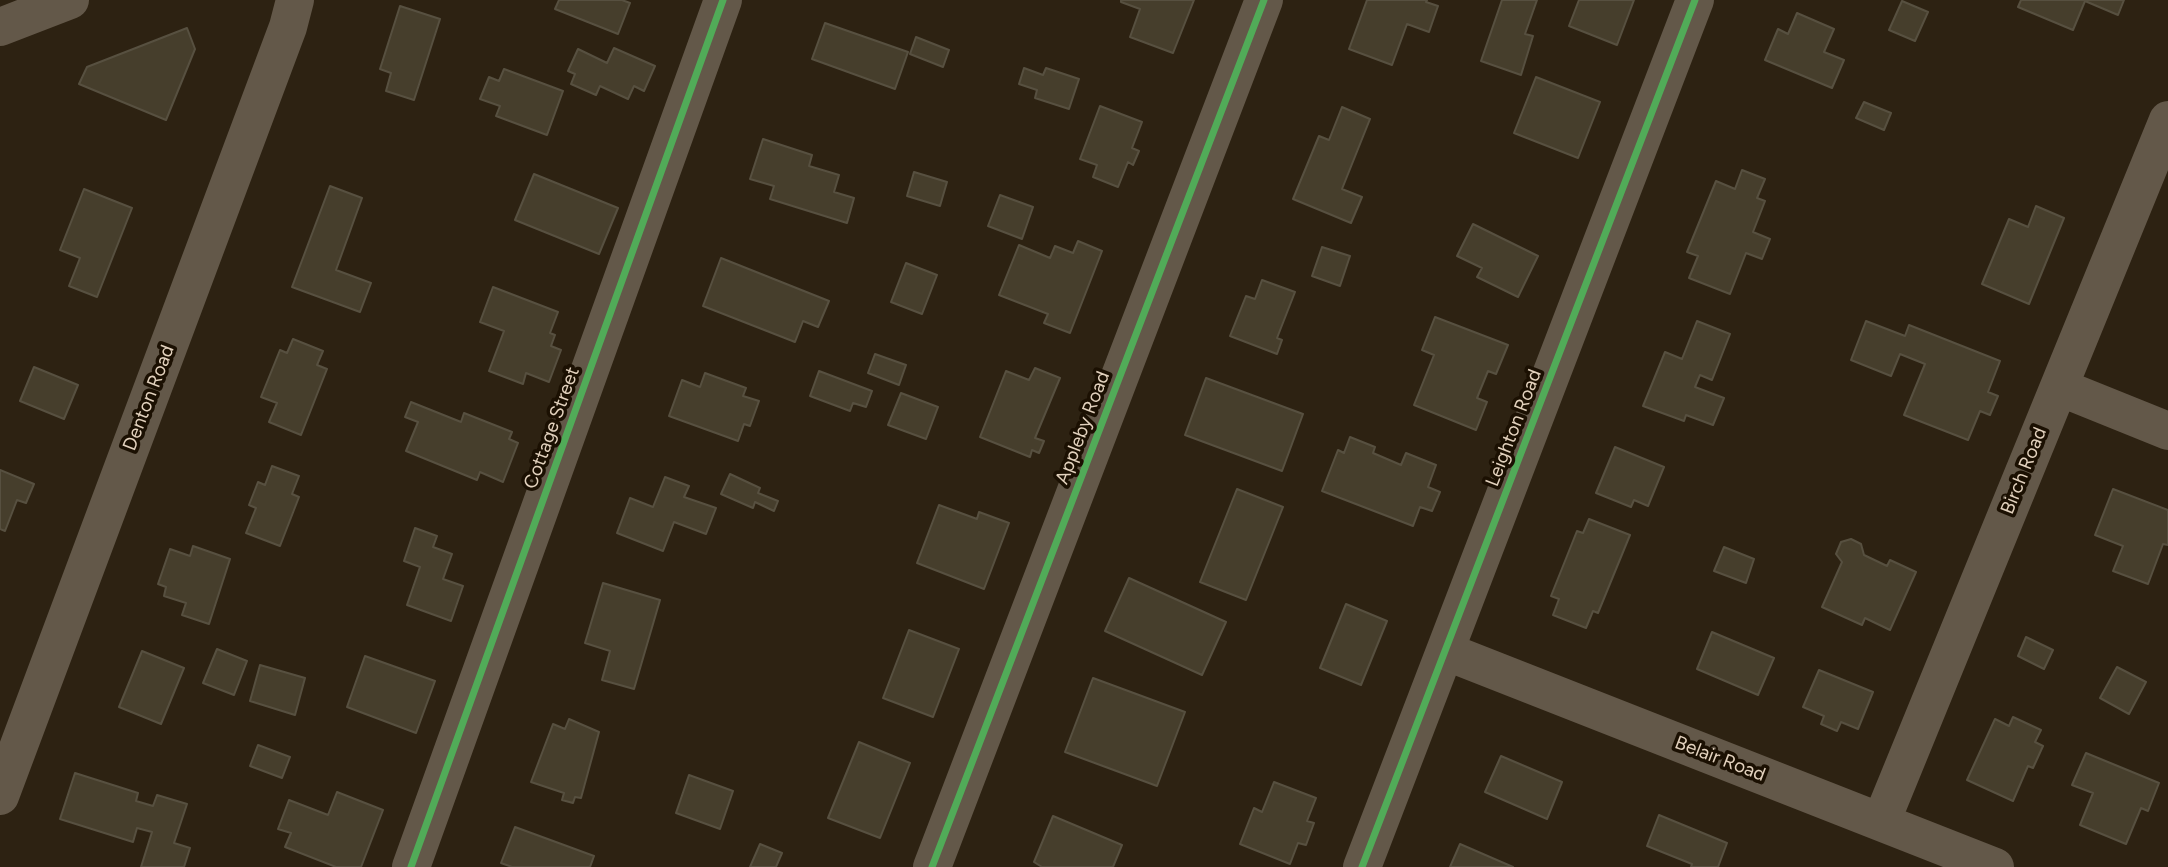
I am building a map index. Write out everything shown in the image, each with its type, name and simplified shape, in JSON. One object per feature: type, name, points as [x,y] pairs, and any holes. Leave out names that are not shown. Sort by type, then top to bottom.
[{"type":"street","points":[[0,27],[70,0]]},
{"type":"street","name":"Denton Road","points":[[0,796],[288,27],[295,0]]},
{"type":"street","name":"Cottage Street","points":[[411,867],[723,0]]},
{"type":"street","name":"Appleby Road","points":[[932,867],[1264,0]]},
{"type":"street","name":"Leighton Road","points":[[1362,867],[1695,0]]},
{"type":"street","name":"Birch Road","points":[[1881,822],[2168,120]]},
{"type":"street","points":[[2059,387],[2168,430]]},
{"type":"street","name":"Belair Road","points":[[1445,651],[1995,867]]},
{"type":"building","points":[[559,0],[622,0],[630,3],[618,34],[555,9]]},
{"type":"building","points":[[1121,0],[1194,0],[1173,53],[1130,37],[1140,9]]},
{"type":"building","points":[[1367,0],[1427,0],[1426,2],[1438,6],[1429,32],[1407,24],[1392,65],[1349,49]]},
{"type":"building","points":[[1502,0],[1537,0],[1525,34],[1533,36],[1521,75],[1481,61]]},
{"type":"building","points":[[1579,0],[1634,0],[1617,45],[1569,26]]},
{"type":"building","points":[[2021,0],[2124,0],[2118,15],[2085,1],[2073,30],[2018,7]]},
{"type":"building","points":[[1902,1],[1928,12],[1915,41],[1889,30]]},
{"type":"building","points":[[400,6],[440,19],[414,100],[386,91],[391,73],[380,69]]},
{"type":"building","points":[[1797,13],[1834,29],[1824,52],[1844,60],[1832,88],[1765,60],[1778,29],[1788,34]]},
{"type":"building","points":[[825,23],[908,52],[895,89],[812,59]]},
{"type":"building","points":[[187,28],[195,49],[166,120],[79,84],[87,67]]},
{"type":"building","points":[[916,37],[949,50],[943,67],[910,54]]},
{"type":"building","points":[[614,48],[655,66],[644,91],[634,86],[628,99],[600,86],[596,95],[571,84],[575,74],[568,71],[578,49],[607,63]]},
{"type":"building","points":[[1024,68],[1043,75],[1046,68],[1079,79],[1069,109],[1035,98],[1037,90],[1019,84]]},
{"type":"building","points":[[504,69],[563,91],[547,135],[496,116],[500,106],[480,99],[489,77],[499,81]]},
{"type":"building","points":[[1536,77],[1600,102],[1578,158],[1514,133]]},
{"type":"building","points":[[1864,102],[1891,113],[1884,130],[1856,118]]},
{"type":"building","points":[[1100,106],[1142,122],[1132,148],[1139,151],[1133,165],[1128,162],[1118,187],[1093,177],[1097,165],[1080,159]]},
{"type":"building","points":[[1342,107],[1370,119],[1342,189],[1362,197],[1351,223],[1293,199],[1319,136],[1329,140]]},
{"type":"building","points":[[763,139],[812,155],[809,166],[839,175],[834,192],[854,198],[847,223],[770,199],[774,186],[750,179]]},
{"type":"building","points":[[1742,170],[1765,179],[1757,198],[1765,201],[1753,232],[1770,239],[1762,259],[1746,253],[1730,294],[1689,278],[1698,256],[1687,252],[1716,181],[1735,189]]},
{"type":"building","points":[[914,172],[947,182],[940,206],[907,196]]},
{"type":"building","points":[[534,174],[618,208],[599,254],[515,220]]},
{"type":"building","points":[[330,186],[362,198],[336,270],[371,283],[360,312],[292,287]]},
{"type":"building","points":[[84,189],[132,208],[97,297],[69,286],[80,258],[60,250]]},
{"type":"building","points":[[1000,195],[1033,207],[1022,239],[988,226]]},
{"type":"building","points":[[2036,206],[2064,218],[2029,304],[1982,284],[2009,219],[2028,227]]},
{"type":"building","points":[[1473,224],[1538,256],[1518,297],[1477,277],[1482,268],[1457,256]]},
{"type":"building","points":[[1078,241],[1102,251],[1070,333],[1044,323],[1048,314],[999,295],[1019,245],[1050,258],[1055,246],[1073,253]]},
{"type":"building","points":[[1322,247],[1350,256],[1340,286],[1312,276]]},
{"type":"building","points":[[721,258],[829,301],[818,327],[803,321],[795,342],[703,306]]},
{"type":"building","points":[[906,263],[937,275],[922,314],[891,302]]},
{"type":"building","points":[[1262,280],[1295,292],[1277,338],[1282,340],[1277,354],[1230,336],[1246,296],[1255,299]]},
{"type":"building","points":[[493,287],[558,312],[550,333],[555,335],[551,346],[561,350],[549,382],[526,373],[523,384],[489,371],[504,331],[480,322]]},
{"type":"building","points":[[1435,317],[1508,345],[1496,374],[1488,371],[1477,398],[1487,402],[1476,430],[1414,405],[1434,355],[1422,350]]},
{"type":"building","points":[[1697,321],[1730,334],[1712,380],[1700,375],[1695,387],[1724,398],[1713,425],[1686,415],[1684,421],[1643,406],[1665,352],[1682,359]]},
{"type":"building","points":[[1866,321],[1905,336],[1909,325],[2000,361],[1988,392],[1998,396],[1990,415],[1980,411],[1968,440],[1904,415],[1925,364],[1900,354],[1891,376],[1851,360]]},
{"type":"building","points":[[293,339],[323,351],[317,365],[327,369],[301,435],[269,422],[277,403],[261,397],[280,350],[287,353]]},
{"type":"building","points":[[875,354],[906,365],[899,385],[868,373]]},
{"type":"building","points":[[34,367],[78,385],[64,419],[20,401]]},
{"type":"building","points":[[1035,368],[1060,378],[1035,438],[1044,441],[1039,453],[1032,450],[1030,457],[980,437],[1006,371],[1029,380]]},
{"type":"building","points":[[819,371],[872,391],[866,407],[853,403],[850,411],[810,396]]},
{"type":"building","points":[[705,373],[746,388],[743,396],[759,401],[750,426],[744,424],[738,441],[669,416],[682,380],[700,387]]},
{"type":"building","points":[[1206,378],[1303,414],[1282,471],[1185,435]]},
{"type":"building","points":[[901,393],[938,407],[926,439],[888,425]]},
{"type":"building","points":[[411,402],[461,422],[464,413],[512,432],[509,439],[518,443],[503,482],[480,472],[477,480],[406,451],[418,422],[405,417]]},
{"type":"building","points":[[1350,437],[1375,447],[1373,453],[1401,465],[1406,453],[1436,465],[1428,487],[1440,492],[1432,511],[1420,507],[1413,526],[1322,491],[1338,450],[1344,453]]},
{"type":"building","points":[[1615,447],[1664,467],[1648,506],[1634,500],[1631,507],[1596,493]]},
{"type":"building","points":[[272,466],[299,476],[292,494],[299,497],[280,546],[246,533],[256,508],[249,505],[258,482],[265,485]]},
{"type":"building","points":[[0,470],[34,484],[26,503],[17,500],[5,531],[0,529]]},
{"type":"building","points":[[730,474],[760,488],[758,493],[778,501],[774,511],[755,502],[753,508],[721,494]]},
{"type":"building","points":[[665,477],[689,486],[684,497],[716,508],[706,534],[674,522],[663,551],[617,533],[630,498],[653,507]]},
{"type":"building","points":[[1237,489],[1283,507],[1246,600],[1200,582]]},
{"type":"building","points":[[2113,489],[2168,510],[2168,545],[2163,544],[2148,584],[2113,571],[2123,546],[2095,535]]},
{"type":"building","points":[[939,505],[977,519],[979,512],[1009,523],[984,589],[917,563]]},
{"type":"building","points":[[1589,519],[1630,535],[1598,613],[1593,611],[1586,628],[1553,615],[1559,599],[1551,596],[1577,531],[1583,533]]},
{"type":"building","points":[[415,528],[437,536],[433,547],[452,554],[443,579],[463,586],[451,621],[407,605],[420,567],[404,561]]},
{"type":"building","points":[[1851,539],[1861,544],[1864,555],[1887,566],[1890,560],[1916,572],[1890,630],[1865,618],[1862,625],[1822,607],[1842,562],[1836,554],[1841,542]]},
{"type":"building","points":[[193,546],[230,559],[209,624],[182,615],[186,603],[164,596],[166,587],[158,584],[170,549],[190,556]]},
{"type":"building","points":[[1724,547],[1754,559],[1746,583],[1714,571]]},
{"type":"building","points":[[1129,578],[1226,622],[1202,675],[1105,631]]},
{"type":"building","points":[[603,583],[660,600],[634,689],[602,680],[610,651],[585,643]]},
{"type":"building","points":[[1346,604],[1387,621],[1361,685],[1320,668]]},
{"type":"building","points":[[909,630],[959,649],[933,717],[883,698]]},
{"type":"building","points":[[1712,632],[1774,658],[1758,695],[1697,669]]},
{"type":"building","points":[[2026,637],[2053,650],[2044,669],[2018,656]]},
{"type":"building","points":[[217,649],[247,661],[234,695],[203,683]]},
{"type":"building","points":[[142,651],[184,668],[161,724],[119,707]]},
{"type":"building","points":[[365,656],[435,681],[416,733],[347,707]]},
{"type":"building","points":[[260,665],[305,678],[295,715],[250,701]]},
{"type":"building","points":[[2117,667],[2146,682],[2129,714],[2100,698]]},
{"type":"building","points":[[1819,670],[1873,692],[1858,729],[1841,722],[1837,731],[1821,724],[1824,716],[1803,707]]},
{"type":"building","points":[[1093,678],[1185,712],[1157,786],[1065,752]]},
{"type":"building","points":[[2013,717],[2041,730],[2035,742],[2043,746],[2033,768],[2028,766],[2013,801],[1967,780],[1995,719],[2009,726]]},
{"type":"building","points":[[569,719],[599,732],[581,798],[575,797],[573,803],[562,800],[564,793],[531,782],[553,724],[565,729]]},
{"type":"building","points":[[859,742],[910,763],[880,838],[828,818]]},
{"type":"building","points":[[258,745],[290,757],[282,778],[250,766]]},
{"type":"building","points":[[2086,753],[2159,783],[2148,811],[2141,808],[2126,844],[2080,825],[2093,793],[2072,785]]},
{"type":"building","points":[[1501,756],[1562,782],[1547,819],[1485,792]]},
{"type":"building","points":[[75,773],[138,793],[136,801],[153,806],[157,795],[187,804],[174,843],[190,848],[184,867],[141,867],[152,832],[137,828],[133,842],[60,819]]},
{"type":"building","points":[[689,775],[733,791],[720,829],[676,813]]},
{"type":"building","points":[[1274,782],[1316,798],[1307,821],[1314,823],[1306,845],[1298,843],[1290,864],[1240,844],[1254,808],[1262,812]]},
{"type":"building","points":[[337,792],[383,810],[361,867],[336,867],[285,847],[291,833],[278,829],[289,800],[328,815]]},
{"type":"building","points":[[1659,815],[1727,843],[1718,867],[1691,867],[1692,864],[1647,846]]},
{"type":"building","points":[[1053,816],[1122,845],[1113,867],[1042,867],[1034,862]]},
{"type":"building","points":[[515,827],[594,856],[590,867],[512,867],[501,863]]},
{"type":"building","points":[[760,844],[782,853],[776,867],[750,867]]},
{"type":"building","points":[[1460,844],[1513,867],[1450,867]]},
{"type":"cycle path","points":[[411,867],[723,0]]},
{"type":"cycle path","points":[[932,867],[1264,0]]},
{"type":"cycle path","points":[[1362,867],[1695,0]]}]
